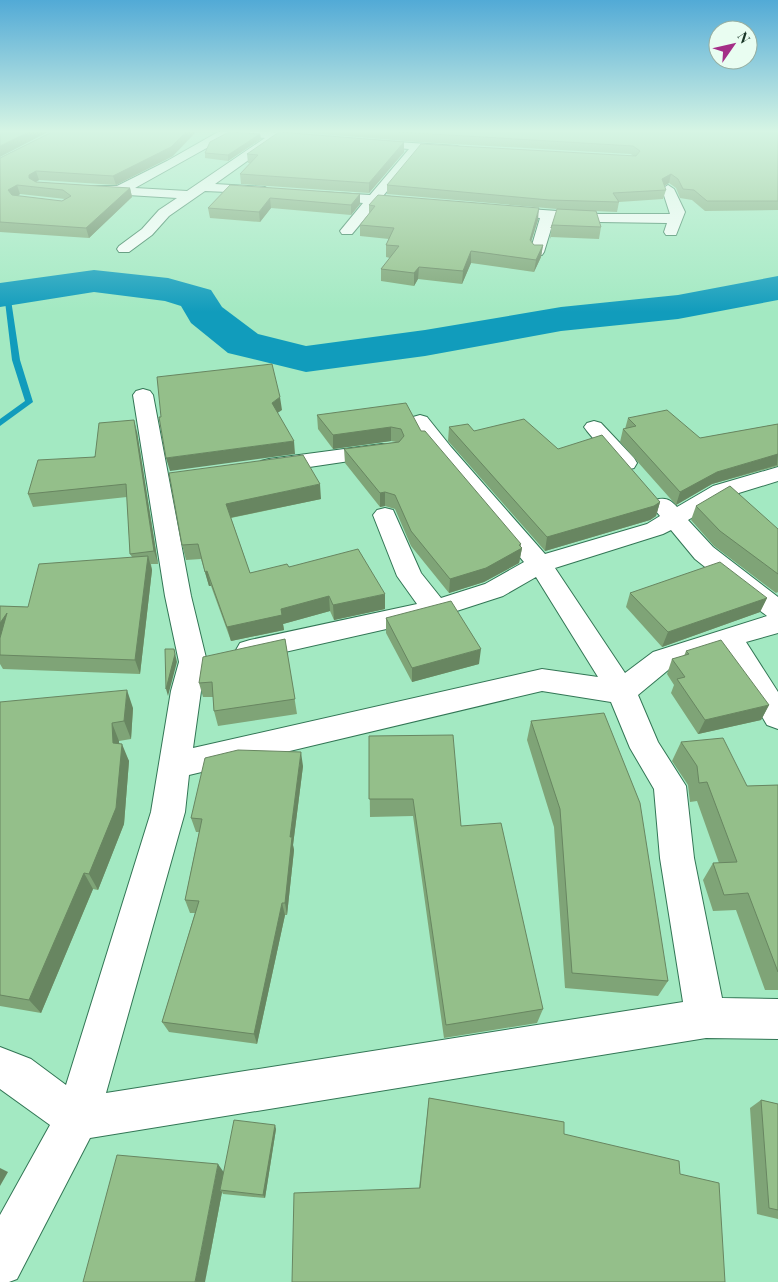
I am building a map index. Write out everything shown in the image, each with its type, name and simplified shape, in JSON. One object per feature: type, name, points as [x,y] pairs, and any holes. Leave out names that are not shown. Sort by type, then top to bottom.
[{"type":"street","points":[[124,249],[147,232],[164,213],[195,192]]},
{"type":"street","points":[[268,192],[283,192]]},
{"type":"street","points":[[347,231],[379,192]]},
{"type":"street","points":[[669,192],[678,212],[671,232]]},
{"type":"street","points":[[310,194],[429,205]]},
{"type":"street","points":[[149,211],[164,213]]},
{"type":"street","points":[[492,211],[548,215],[675,218]]},
{"type":"street","points":[[537,252],[548,215]]},
{"type":"street","points":[[143,395],[168,480],[178,596],[212,658]]},
{"type":"street","points":[[420,420],[444,452],[540,564],[622,692],[645,748],[670,786],[677,858],[706,1018]]},
{"type":"street","points":[[594,427],[704,553],[778,611]]},
{"type":"street","points":[[246,469],[391,449]]},
{"type":"street","points":[[0,1262],[77,1119],[168,812],[186,691],[212,658],[435,609],[494,590],[540,564],[655,529],[721,491],[778,474]]},
{"type":"street","points":[[386,515],[410,576],[435,609]]},
{"type":"street","points":[[176,765],[542,680],[622,692],[662,659],[729,636],[778,623]]},
{"type":"street","points":[[729,636],[778,717]]},
{"type":"street","points":[[0,1068],[16,1074],[77,1119],[706,1018],[778,1019]]},
{"type":"building","points":[[0,192],[62,201],[71,196],[65,192],[126,192],[86,228],[0,222]]},
{"type":"building","points":[[223,192],[329,192],[360,194],[351,205],[270,198],[259,212],[208,208]]},
{"type":"building","points":[[461,192],[634,192],[613,193],[619,202],[549,200]]},
{"type":"building","points":[[696,192],[778,192],[778,201],[707,201]]},
{"type":"building","points":[[378,195],[539,208],[530,240],[534,245],[543,245],[536,260],[471,251],[463,271],[419,267],[414,273],[381,269],[399,246],[386,245],[394,228],[360,225],[375,206],[369,205]]},
{"type":"building","points":[[557,209],[596,211],[601,227],[552,225],[551,228]]},
{"type":"building","points":[[272,364],[280,397],[272,403],[294,441],[166,458],[159,417],[161,417],[157,377]]},
{"type":"building","points":[[406,403],[421,431],[425,431],[521,544],[519,545],[522,548],[486,568],[450,579],[411,531],[395,495],[385,492],[380,493],[344,449],[399,442],[404,436],[401,429],[391,427],[333,435],[317,415]]},
{"type":"building","points":[[667,410],[700,438],[778,424],[778,454],[717,472],[680,492],[623,429],[636,426],[628,418]]},
{"type":"building","points":[[524,419],[558,449],[602,435],[660,502],[654,506],[547,537],[449,427],[468,424],[474,431]]},
{"type":"building","points":[[134,420],[154,551],[130,554],[126,484],[28,494],[38,460],[95,457],[99,423]]},
{"type":"building","points":[[303,455],[320,484],[226,504],[250,573],[287,564],[289,567],[358,549],[385,594],[333,605],[329,596],[281,609],[282,615],[227,627],[207,571],[205,572],[198,544],[182,545],[169,473]]},
{"type":"building","points":[[730,486],[778,529],[778,574],[720,531],[696,506]]},
{"type":"building","points":[[148,556],[135,660],[0,655],[0,638],[7,613],[0,623],[0,606],[28,607],[39,564]]},
{"type":"building","points":[[720,562],[767,598],[668,632],[630,593]]},
{"type":"building","points":[[451,601],[481,649],[412,668],[386,618]]},
{"type":"building","points":[[285,639],[295,699],[214,711],[212,682],[199,683],[203,657]]},
{"type":"building","points":[[721,640],[769,705],[705,720],[677,679],[685,677],[672,659],[689,654],[686,651]]},
{"type":"building","points":[[165,649],[174,649],[175,654],[166,689]]},
{"type":"building","points":[[127,690],[124,721],[112,723],[113,743],[122,744],[116,808],[89,874],[84,873],[29,1000],[0,995],[0,702]]},
{"type":"building","points":[[604,713],[640,803],[668,981],[572,973],[560,809],[531,721]]},
{"type":"building","points":[[453,735],[461,826],[501,823],[543,1009],[446,1025],[413,799],[369,799],[369,736]]},
{"type":"building","points":[[723,738],[747,786],[778,785],[778,972],[748,893],[724,895],[713,863],[737,862],[707,782],[699,783],[697,766],[681,742]]},
{"type":"building","points":[[238,750],[301,752],[290,837],[292,837],[285,903],[282,903],[254,1034],[162,1022],[199,901],[185,900],[202,819],[191,818],[205,758]]},
{"type":"building","points":[[429,1098],[564,1122],[564,1134],[679,1161],[680,1174],[719,1183],[725,1282],[292,1282],[294,1193],[420,1188]]},
{"type":"building","points":[[761,1100],[778,1104],[778,1210],[769,1208]]},
{"type":"building","points":[[234,1120],[275,1125],[263,1195],[220,1190]]},
{"type":"building","points":[[117,1155],[218,1164],[195,1282],[83,1282]]},
{"type":"waterway","points":[[0,295],[94,281],[168,290],[197,298],[205,314],[243,344],[306,359],[425,343],[561,319],[678,307],[778,288]]},
{"type":"waterway","points":[[0,423],[29,402],[16,360],[7,293]]}]
